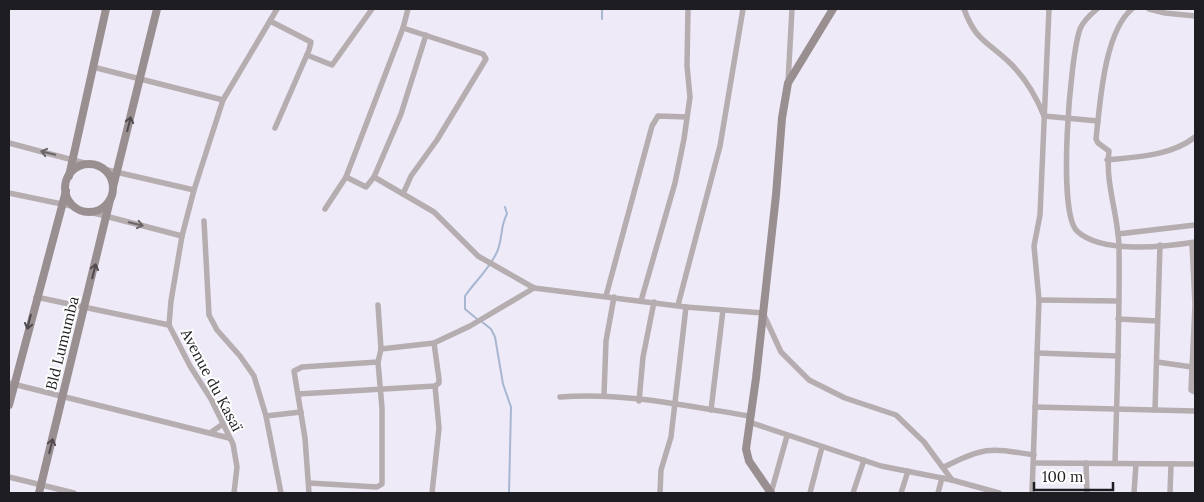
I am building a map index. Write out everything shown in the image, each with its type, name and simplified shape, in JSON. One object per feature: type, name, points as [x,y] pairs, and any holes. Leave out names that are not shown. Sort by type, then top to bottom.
[{"type":"main road","points":[[9,405],[11,383],[66,191],[106,9]]},
{"type":"main road","points":[[66,191],[67,197],[76,207],[90,212],[105,206],[110,200],[157,9]]},
{"type":"main road","points":[[771,493],[746,454],[763,313],[782,118],[788,83],[833,9]]},
{"type":"main road","points":[[69,176],[77,168],[88,164],[104,169],[110,177],[113,187]]},
{"type":"main road","name":"Bld Lumumba","points":[[40,489],[110,200]]},
{"type":"street","name":"Avenue du Kasaï","points":[[234,493],[237,467],[229,438],[169,325],[171,301],[182,236],[194,190],[223,100],[277,9]]},
{"type":"street","points":[[307,55],[332,65],[372,9]]},
{"type":"street","points":[[325,209],[346,177],[403,28],[408,9]]},
{"type":"street","points":[[641,301],[675,183],[687,117],[690,97],[688,9]]},
{"type":"street","points":[[678,305],[720,146],[743,9]]},
{"type":"street","points":[[788,83],[792,9]]},
{"type":"street","points":[[964,9],[974,31],[1011,64],[1032,89],[1044,116]]},
{"type":"street","points":[[1026,493],[1032,490],[1034,463],[1039,300],[1034,246],[1040,215],[1050,9]]},
{"type":"street","points":[[1097,9],[1084,23],[1079,35],[1068,117],[1067,175],[1071,220],[1075,230],[1084,236],[1108,245],[1193,243],[1195,305],[1191,390],[1195,392]]},
{"type":"street","points":[[1115,463],[1118,409],[1119,246],[1107,148],[1096,141],[1112,39],[1120,21],[1132,9]]},
{"type":"street","points":[[1149,9],[1165,13],[1195,16]]},
{"type":"street","points":[[270,21],[311,42],[275,128]]},
{"type":"street","points":[[403,28],[483,54],[486,59],[437,140],[411,176],[403,194]]},
{"type":"street","points":[[346,177],[366,187],[374,177],[404,106],[426,35]]},
{"type":"street","points":[[93,67],[223,100]]},
{"type":"street","points":[[606,296],[652,126],[658,116],[687,117]]},
{"type":"street","points":[[1044,116],[1098,121]]},
{"type":"street","points":[[1108,160],[1165,152],[1182,146],[1195,137]]},
{"type":"street","points":[[9,143],[88,164]]},
{"type":"street","points":[[104,169],[194,190]]},
{"type":"street","points":[[374,177],[443,219],[478,256],[534,288],[763,313],[781,352],[809,380],[845,398],[896,415],[914,431],[944,467],[952,480]]},
{"type":"street","points":[[9,193],[61,206],[76,207]]},
{"type":"street","points":[[90,212],[182,236]]},
{"type":"street","points":[[204,220],[209,315],[217,330],[240,356],[254,376],[266,416],[281,493]]},
{"type":"street","points":[[1118,234],[1195,225]]},
{"type":"street","points":[[1155,410],[1160,245]]},
{"type":"street","points":[[381,349],[434,342],[470,326],[534,288]]},
{"type":"street","points":[[36,296],[169,325]]},
{"type":"street","points":[[604,394],[606,341],[614,297]]},
{"type":"street","points":[[1039,300],[1118,301]]},
{"type":"street","points":[[639,400],[643,357],[654,302]]},
{"type":"street","points":[[309,483],[364,490],[382,484],[378,362],[381,349],[378,305]]},
{"type":"street","points":[[660,493],[661,470],[670,443],[686,306]]},
{"type":"street","points":[[711,410],[723,310]]},
{"type":"street","points":[[1118,319],[1157,321]]},
{"type":"street","points":[[298,394],[435,386],[439,383],[439,379],[434,342]]},
{"type":"street","points":[[1037,353],[1118,356]]},
{"type":"street","points":[[309,493],[301,412],[294,374],[298,368],[378,362]]},
{"type":"street","points":[[1157,362],[1192,367]]},
{"type":"street","points":[[11,383],[229,438]]},
{"type":"street","points":[[432,493],[439,428],[435,386]]},
{"type":"street","points":[[560,397],[604,394],[711,410],[749,419],[787,436],[822,448],[999,493]]},
{"type":"street","points":[[1035,407],[1195,411]]},
{"type":"street","points":[[266,416],[301,412]]},
{"type":"street","points":[[210,433],[223,424]]},
{"type":"street","points":[[771,493],[787,436]]},
{"type":"street","points":[[810,493],[822,448]]},
{"type":"street","points":[[944,467],[960,458],[990,449],[1034,455]]},
{"type":"street","points":[[853,493],[864,460]]},
{"type":"street","points":[[1034,463],[1195,464]]},
{"type":"street","points":[[1086,463],[1087,493]]},
{"type":"street","points":[[1134,493],[1136,464]]},
{"type":"street","points":[[1170,493],[1171,464]]},
{"type":"street","points":[[901,493],[908,471]]},
{"type":"street","points":[[9,477],[40,489],[74,493]]},
{"type":"street","points":[[938,493],[942,478]]},
{"type":"street","points":[[972,485],[978,493],[983,488]]},
{"type":"waterway","points":[[602,9],[602,19]]},
{"type":"waterway","points":[[477,319],[465,309],[465,296],[486,270],[497,252],[503,223],[507,214],[505,207]]},
{"type":"waterway","points":[[481,321],[491,329],[495,337],[503,384],[511,407],[509,493]]}]
